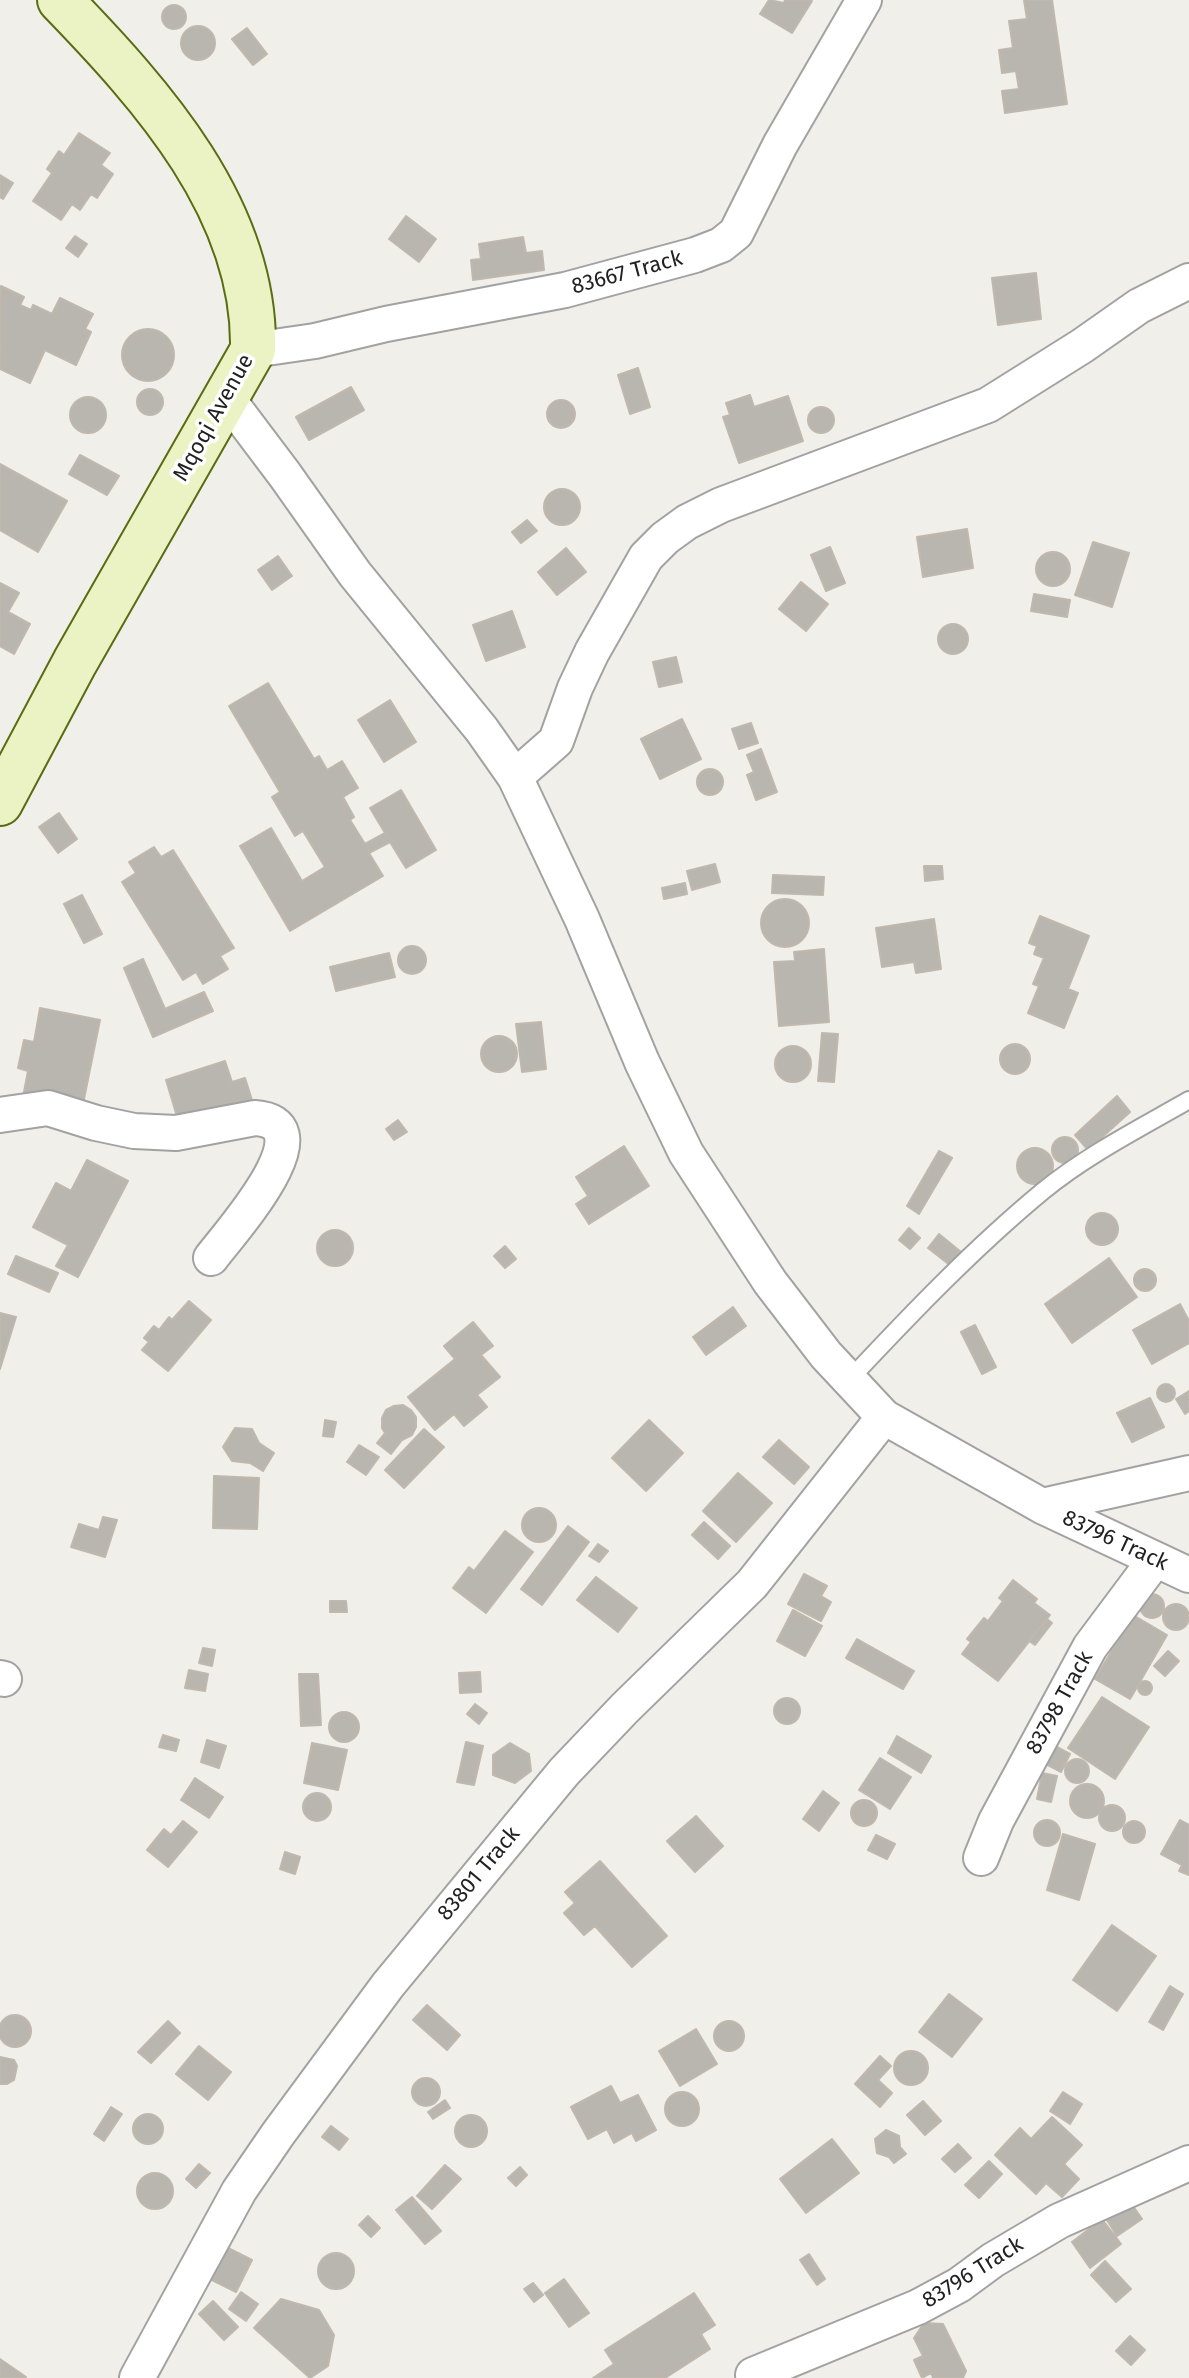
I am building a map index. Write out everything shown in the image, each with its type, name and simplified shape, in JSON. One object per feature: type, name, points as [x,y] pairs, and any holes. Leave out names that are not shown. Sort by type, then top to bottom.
[{"type":"street","name":"Mqoqi Avenue","points":[[0,803],[75,662],[253,350],[253,323],[245,274],[212,191],[176,135],[137,85],[60,0]]},
{"type":"street","name":"83667 Track","points":[[253,350],[315,341],[386,324],[565,290],[695,255],[721,245],[736,233],[780,145],[864,0]]},
{"type":"street","points":[[515,777],[556,741],[586,664],[646,557],[665,538],[687,522],[721,505],[988,405],[1139,306],[1189,281]]},
{"type":"street","name":"83796 Track","points":[[227,398],[355,574],[482,730],[515,777],[686,1153],[770,1282],[826,1355],[884,1417],[1042,1506],[1189,1575]]},
{"type":"street","points":[[0,1115],[48,1108],[134,1131],[176,1133],[255,1118],[268,1119],[276,1124],[283,1144],[276,1170],[211,1258]]},
{"type":"street","name":"83801 Track","points":[[137,2378],[239,2191],[388,1985],[564,1772],[752,1584],[884,1417]]},
{"type":"street","points":[[1042,1506],[1189,1473]]},
{"type":"street","name":"83798 Track","points":[[981,1858],[996,1821],[1090,1647],[1155,1560]]},
{"type":"street","name":"83796 Track","points":[[753,2375],[918,2307],[959,2285],[993,2260],[1059,2221],[1189,2163]]},
{"type":"lane","points":[[850,1379],[909,1316],[1044,1190],[1097,1153],[1189,1100]]},
{"type":"building","points":[[769,0],[784,3],[785,0],[812,1],[792,33],[760,14]]},
{"type":"building","points":[[1024,0],[1052,0],[1067,104],[1005,113],[1002,91],[1019,89],[1016,71],[1002,73],[999,50],[1013,48],[1009,21],[1027,19]]},
{"type":"building","points":[[174,5],[185,12],[186,17],[179,28],[174,29],[163,22],[162,17],[169,6]]},
{"type":"building","points":[[198,26],[210,31],[215,43],[210,55],[198,60],[186,55],[181,43],[186,31]]},
{"type":"building","points":[[247,28],[267,54],[253,65],[232,39]]},
{"type":"building","points":[[79,133],[110,153],[101,165],[113,174],[97,198],[91,194],[80,210],[72,204],[61,220],[33,201],[52,173],[47,169],[59,151],[64,155]]},
{"type":"building","points":[[0,175],[13,183],[3,199],[0,197]]},
{"type":"building","points":[[406,216],[436,239],[419,262],[389,239]]},
{"type":"building","points":[[75,236],[87,244],[78,257],[66,248]]},
{"type":"building","points":[[523,237],[526,253],[542,251],[544,270],[473,280],[471,260],[481,259],[479,244]]},
{"type":"building","points":[[1036,273],[1041,319],[998,325],[992,278]]},
{"type":"building","points":[[1,286],[24,297],[20,305],[31,310],[33,305],[52,314],[60,298],[93,314],[85,329],[91,332],[76,365],[45,350],[30,383],[0,369]]},
{"type":"building","points":[[148,329],[166,337],[174,355],[166,373],[148,381],[130,373],[122,355],[130,337]]},
{"type":"building","points":[[638,368],[650,407],[630,414],[618,375]]},
{"type":"building","points":[[351,387],[364,410],[309,440],[296,417]]},
{"type":"building","points":[[150,389],[159,393],[163,402],[159,411],[150,415],[141,411],[137,402],[141,393]]},
{"type":"building","points":[[750,395],[754,407],[788,396],[803,441],[739,463],[723,417],[730,415],[726,403]]},
{"type":"building","points":[[88,397],[101,402],[106,415],[101,428],[88,433],[75,428],[70,415],[75,402]]},
{"type":"building","points":[[561,400],[571,404],[575,414],[571,424],[561,428],[551,424],[547,414],[551,404]]},
{"type":"building","points":[[821,407],[830,411],[834,420],[830,429],[821,433],[812,429],[808,420],[812,411]]},
{"type":"building","points":[[80,455],[119,476],[107,495],[69,474]]},
{"type":"building","points":[[0,464],[67,501],[38,552],[0,530]]},
{"type":"building","points":[[562,489],[575,494],[580,507],[575,520],[562,525],[549,520],[544,507],[549,494]]},
{"type":"building","points":[[527,520],[537,531],[521,543],[512,532]]},
{"type":"building","points":[[967,529],[973,568],[923,577],[917,537]]},
{"type":"building","points":[[1093,542],[1129,553],[1112,607],[1075,595]]},
{"type":"building","points":[[830,547],[845,583],[826,591],[811,555]]},
{"type":"building","points":[[566,548],[586,572],[557,595],[538,572]]},
{"type":"building","points":[[1053,552],[1065,557],[1070,569],[1065,581],[1053,586],[1041,581],[1036,569],[1041,557]]},
{"type":"building","points":[[278,556],[292,576],[272,590],[258,570]]},
{"type":"building","points":[[801,582],[828,604],[806,631],[779,609]]},
{"type":"building","points":[[0,583],[19,593],[8,612],[30,624],[14,654],[0,646]]},
{"type":"building","points":[[1034,594],[1070,600],[1067,617],[1031,611]]},
{"type":"building","points":[[512,611],[525,647],[486,661],[473,625]]},
{"type":"building","points":[[953,624],[964,628],[968,639],[964,650],[953,654],[942,650],[938,639],[942,628]]},
{"type":"building","points":[[676,657],[682,682],[659,687],[653,662]]},
{"type":"building","points":[[268,683],[314,759],[319,756],[327,770],[342,761],[358,788],[343,797],[354,817],[350,820],[365,844],[385,833],[370,808],[401,790],[436,850],[406,868],[390,842],[369,853],[383,876],[290,931],[240,846],[271,828],[302,881],[325,867],[303,831],[295,836],[272,797],[280,792],[229,706]]},
{"type":"building","points":[[390,700],[416,742],[384,762],[358,720]]},
{"type":"building","points":[[682,719],[701,759],[660,779],[641,739]]},
{"type":"building","points":[[751,723],[758,743],[739,749],[732,729]]},
{"type":"building","points":[[761,749],[777,792],[756,800],[747,775],[754,772],[747,755]]},
{"type":"building","points":[[710,769],[719,773],[723,782],[719,791],[710,795],[701,791],[697,782],[701,773]]},
{"type":"building","points":[[59,813],[77,839],[58,853],[39,827]]},
{"type":"building","points":[[154,847],[161,857],[173,850],[234,948],[220,956],[228,969],[203,984],[196,972],[183,980],[122,882],[136,873],[129,862]]},
{"type":"building","points":[[715,864],[720,882],[692,890],[687,871]]},
{"type":"building","points":[[924,866],[942,866],[943,879],[925,881]]},
{"type":"building","points":[[773,875],[824,877],[823,895],[772,893]]},
{"type":"building","points":[[685,883],[687,894],[664,899],[662,888]]},
{"type":"building","points":[[82,895],[102,934],[84,943],[64,904]]},
{"type":"building","points":[[785,899],[802,906],[809,923],[802,940],[785,947],[768,940],[761,923],[768,906]]},
{"type":"building","points":[[1040,916],[1089,936],[1068,989],[1078,993],[1064,1028],[1028,1013],[1039,986],[1033,984],[1044,958],[1034,954],[1037,946],[1029,943]]},
{"type":"building","points":[[934,919],[941,969],[916,973],[914,962],[882,967],[876,928]]},
{"type":"building","points":[[412,946],[422,950],[426,960],[422,970],[412,974],[402,970],[398,960],[402,950]]},
{"type":"building","points":[[824,949],[829,1022],[779,1026],[774,962],[795,961],[794,952]]},
{"type":"building","points":[[389,953],[395,977],[336,991],[330,967]]},
{"type":"building","points":[[143,959],[165,1009],[204,992],[213,1011],[153,1037],[124,968]]},
{"type":"building","points":[[40,1008],[100,1020],[82,1109],[23,1097],[28,1071],[18,1068],[24,1040],[34,1042]]},
{"type":"building","points":[[541,1022],[546,1069],[522,1072],[516,1024]]},
{"type":"building","points":[[822,1033],[838,1034],[834,1082],[818,1081]]},
{"type":"building","points":[[499,1036],[511,1042],[517,1054],[511,1066],[499,1072],[487,1066],[481,1054],[487,1042]]},
{"type":"building","points":[[1015,1044],[1026,1048],[1030,1059],[1026,1070],[1015,1074],[1004,1070],[1000,1059],[1004,1048]]},
{"type":"building","points":[[793,1046],[806,1051],[811,1064],[806,1077],[793,1082],[780,1077],[775,1064],[780,1051]]},
{"type":"building","points":[[225,1061],[232,1082],[245,1078],[252,1100],[179,1123],[166,1080]]},
{"type":"building","points":[[1117,1096],[1130,1112],[1088,1150],[1075,1135]]},
{"type":"building","points":[[398,1120],[407,1132],[394,1140],[386,1129]]},
{"type":"building","points":[[1065,1137],[1074,1141],[1078,1150],[1074,1159],[1065,1163],[1056,1159],[1052,1150],[1056,1141]]},
{"type":"building","points":[[624,1146],[649,1186],[589,1224],[576,1204],[588,1196],[576,1177]]},
{"type":"building","points":[[1035,1148],[1048,1153],[1053,1166],[1048,1179],[1035,1184],[1022,1179],[1017,1166],[1022,1153]]},
{"type":"building","points":[[939,1151],[952,1158],[919,1214],[907,1206]]},
{"type":"building","points":[[87,1160],[128,1181],[78,1277],[56,1266],[68,1245],[33,1227],[56,1183],[71,1191]]},
{"type":"building","points":[[1102,1213],[1113,1218],[1118,1229],[1113,1240],[1102,1245],[1091,1240],[1086,1229],[1091,1218]]},
{"type":"building","points":[[909,1228],[920,1238],[910,1249],[899,1240]]},
{"type":"building","points":[[335,1230],[348,1235],[353,1248],[348,1261],[335,1266],[322,1261],[317,1248],[322,1235]]},
{"type":"building","points":[[939,1234],[961,1252],[951,1266],[928,1248]]},
{"type":"building","points":[[505,1246],[516,1259],[505,1268],[494,1256]]},
{"type":"building","points":[[16,1256],[58,1273],[49,1292],[8,1274]]},
{"type":"building","points":[[1109,1258],[1137,1297],[1072,1343],[1045,1304]]},
{"type":"building","points":[[1145,1269],[1153,1272],[1156,1280],[1153,1288],[1145,1291],[1137,1288],[1134,1280],[1137,1272]]},
{"type":"building","points":[[189,1301],[211,1320],[168,1371],[142,1350],[149,1342],[144,1338],[154,1326],[159,1330],[169,1317],[172,1320]]},
{"type":"building","points":[[1180,1304],[1189,1321],[1189,1343],[1152,1364],[1133,1330]]},
{"type":"building","points":[[733,1307],[746,1326],[706,1355],[693,1337]]},
{"type":"building","points":[[0,1313],[16,1317],[0,1369]]},
{"type":"building","points":[[473,1322],[493,1346],[481,1355],[500,1377],[477,1395],[487,1407],[464,1426],[454,1414],[435,1430],[408,1397],[455,1359],[444,1346]]},
{"type":"building","points":[[975,1325],[996,1367],[982,1374],[961,1332]]},
{"type":"building","points":[[1162,1384],[1170,1384],[1175,1393],[1173,1400],[1162,1402],[1157,1397],[1157,1389]]},
{"type":"building","points":[[1189,1391],[1189,1411],[1185,1414],[1176,1399]]},
{"type":"building","points":[[1150,1398],[1164,1427],[1132,1442],[1117,1413]]},
{"type":"building","points":[[403,1405],[416,1417],[416,1427],[412,1435],[402,1440],[391,1454],[377,1443],[385,1433],[382,1418],[386,1410]]},
{"type":"building","points":[[325,1420],[336,1422],[333,1437],[323,1436]]},
{"type":"building","points":[[649,1420],[683,1453],[646,1491],[612,1458]]},
{"type":"building","points":[[235,1428],[252,1429],[259,1443],[274,1453],[263,1471],[250,1463],[232,1461],[223,1447]]},
{"type":"building","points":[[424,1429],[444,1447],[404,1488],[385,1470]]},
{"type":"building","points":[[779,1440],[809,1467],[794,1484],[763,1457]]},
{"type":"building","points":[[359,1445],[379,1457],[366,1475],[347,1462]]},
{"type":"building","points":[[738,1473],[772,1503],[736,1542],[703,1511]]},
{"type":"building","points":[[214,1476],[259,1478],[257,1529],[213,1528]]},
{"type":"building","points":[[539,1508],[551,1513],[556,1525],[551,1537],[539,1542],[527,1537],[522,1525],[527,1513]]},
{"type":"building","points":[[103,1517],[117,1520],[105,1557],[71,1547],[79,1524],[99,1530]]},
{"type":"building","points":[[704,1522],[730,1546],[718,1559],[692,1535]]},
{"type":"building","points":[[568,1526],[589,1542],[542,1605],[521,1589]]},
{"type":"building","points":[[505,1531],[533,1552],[486,1613],[453,1588],[469,1567],[474,1571]]},
{"type":"building","points":[[598,1544],[608,1551],[599,1562],[589,1556]]},
{"type":"building","points":[[804,1574],[827,1586],[821,1596],[831,1602],[821,1621],[788,1604]]},
{"type":"building","points":[[596,1577],[637,1608],[618,1632],[577,1600]]},
{"type":"building","points":[[1013,1580],[1037,1599],[1034,1603],[1050,1615],[998,1681],[962,1654],[971,1642],[967,1639],[984,1618],[988,1621],[1003,1601],[999,1598]]},
{"type":"building","points":[[1147,1594],[1157,1594],[1164,1601],[1164,1611],[1157,1618],[1147,1618],[1140,1611],[1140,1601]]},
{"type":"building","points":[[330,1601],[346,1601],[347,1612],[330,1612]]},
{"type":"building","points":[[1176,1604],[1185,1608],[1189,1617],[1185,1626],[1176,1630],[1167,1626],[1163,1617],[1167,1608]]},
{"type":"building","points":[[793,1610],[822,1626],[805,1656],[777,1641]]},
{"type":"building","points":[[1133,1615],[1167,1635],[1130,1699],[1095,1679]]},
{"type":"building","points":[[1047,1619],[1052,1623],[1035,1645],[1029,1641]]},
{"type":"building","points":[[857,1639],[914,1671],[903,1689],[846,1658]]},
{"type":"building","points":[[203,1648],[215,1650],[212,1666],[199,1663]]},
{"type":"building","points":[[1168,1651],[1179,1661],[1165,1676],[1154,1666]]},
{"type":"building","points":[[189,1670],[208,1674],[205,1691],[185,1688]]},
{"type":"building","points":[[480,1672],[481,1692],[460,1693],[459,1673]]},
{"type":"building","points":[[299,1674],[318,1674],[321,1725],[301,1726]]},
{"type":"building","points":[[1145,1681],[1152,1688],[1145,1695],[1138,1688]]},
{"type":"building","points":[[1102,1697],[1149,1727],[1115,1779],[1068,1748]]},
{"type":"building","points":[[787,1698],[796,1702],[800,1711],[796,1720],[787,1724],[778,1720],[774,1711],[778,1702]]},
{"type":"building","points":[[475,1704],[487,1713],[479,1724],[467,1714]]},
{"type":"building","points":[[344,1712],[350,1713],[358,1721],[358,1733],[350,1741],[344,1742],[338,1741],[330,1733],[329,1727],[330,1721],[338,1713]]},
{"type":"building","points":[[163,1735],[179,1740],[176,1751],[159,1747]]},
{"type":"building","points":[[897,1736],[931,1756],[921,1773],[888,1753]]},
{"type":"building","points":[[207,1740],[226,1746],[219,1768],[201,1762]]},
{"type":"building","points":[[466,1742],[483,1746],[474,1785],[457,1782]]},
{"type":"building","points":[[312,1743],[347,1750],[338,1790],[304,1783]]},
{"type":"building","points":[[510,1743],[529,1754],[531,1771],[515,1783],[493,1775],[493,1755]]},
{"type":"building","points":[[1055,1746],[1070,1754],[1061,1772],[1046,1764]]},
{"type":"building","points":[[880,1758],[911,1777],[890,1809],[859,1790]]},
{"type":"building","points":[[1077,1759],[1085,1763],[1089,1771],[1085,1779],[1077,1783],[1069,1779],[1065,1771],[1069,1763]]},
{"type":"building","points":[[1042,1773],[1057,1776],[1051,1802],[1037,1799]]},
{"type":"building","points":[[195,1778],[223,1797],[209,1818],[181,1800]]},
{"type":"building","points":[[1087,1784],[1099,1789],[1104,1801],[1099,1813],[1087,1818],[1075,1813],[1070,1801],[1075,1789]]},
{"type":"building","points":[[823,1791],[839,1803],[819,1831],[803,1819]]},
{"type":"building","points":[[317,1793],[327,1797],[331,1807],[327,1817],[317,1821],[307,1817],[303,1807],[307,1797]]},
{"type":"building","points":[[864,1800],[873,1804],[877,1813],[873,1822],[864,1826],[855,1822],[851,1813],[855,1804]]},
{"type":"building","points":[[1112,1805],[1121,1809],[1125,1818],[1121,1827],[1112,1831],[1103,1827],[1099,1818],[1103,1809]]},
{"type":"building","points":[[696,1816],[723,1846],[695,1872],[667,1841]]},
{"type":"building","points":[[1047,1820],[1056,1824],[1060,1833],[1056,1842],[1047,1846],[1038,1842],[1034,1833],[1038,1824]]},
{"type":"building","points":[[1180,1820],[1189,1825],[1189,1875],[1179,1871],[1182,1865],[1161,1854]]},
{"type":"building","points":[[183,1821],[197,1832],[168,1867],[147,1850],[164,1829],[171,1835]]},
{"type":"building","points":[[1134,1821],[1142,1824],[1145,1832],[1142,1840],[1134,1843],[1126,1840],[1123,1832],[1126,1824]]},
{"type":"building","points":[[1063,1834],[1095,1844],[1079,1900],[1047,1890]]},
{"type":"building","points":[[876,1835],[895,1844],[887,1859],[868,1850]]},
{"type":"building","points":[[285,1852],[300,1857],[295,1874],[280,1869]]},
{"type":"building","points":[[600,1861],[667,1936],[632,1967],[595,1926],[584,1935],[564,1913],[575,1903],[565,1892]]},
{"type":"building","points":[[1112,1925],[1156,1956],[1117,2011],[1073,1980]]},
{"type":"building","points":[[1170,1986],[1183,1994],[1163,2030],[1149,2022]]},
{"type":"building","points":[[949,1994],[982,2019],[952,2057],[919,2032]]},
{"type":"building","points":[[427,2005],[460,2035],[447,2050],[413,2020]]},
{"type":"building","points":[[15,2015],[26,2020],[31,2031],[26,2042],[15,2047],[4,2042],[-1,2031],[4,2020]]},
{"type":"building","points":[[168,2021],[180,2033],[151,2063],[138,2052]]},
{"type":"building","points":[[729,2021],[735,2022],[743,2030],[743,2042],[735,2050],[729,2051],[723,2050],[715,2042],[714,2036],[715,2030],[723,2022]]},
{"type":"building","points":[[696,2029],[717,2064],[680,2086],[659,2051]]},
{"type":"building","points":[[199,2046],[231,2072],[208,2100],[176,2074]]},
{"type":"building","points":[[911,2051],[923,2056],[928,2068],[923,2080],[911,2085],[899,2080],[894,2068],[899,2056]]},
{"type":"building","points":[[880,2056],[891,2066],[878,2080],[892,2093],[880,2107],[855,2084]]},
{"type":"building","points":[[0,2057],[14,2060],[17,2066],[14,2080],[7,2084],[0,2084]]},
{"type":"building","points":[[426,2078],[436,2082],[440,2092],[436,2102],[426,2106],[416,2102],[412,2092],[416,2082]]},
{"type":"building","points":[[611,2086],[620,2103],[638,2095],[656,2130],[636,2141],[632,2133],[614,2143],[607,2129],[588,2139],[571,2107]]},
{"type":"building","points":[[682,2092],[694,2097],[699,2109],[694,2121],[682,2126],[670,2121],[665,2109],[670,2097]]},
{"type":"building","points":[[1063,2092],[1082,2104],[1070,2124],[1050,2111]]},
{"type":"building","points":[[445,2100],[450,2108],[433,2119],[428,2112]]},
{"type":"building","points":[[923,2101],[941,2121],[925,2135],[907,2115]]},
{"type":"building","points":[[111,2107],[122,2114],[104,2141],[94,2134]]},
{"type":"building","points":[[148,2114],[159,2118],[163,2129],[159,2140],[148,2144],[137,2140],[133,2129],[137,2118]]},
{"type":"building","points":[[471,2115],[482,2120],[487,2131],[482,2142],[471,2147],[460,2142],[455,2131],[460,2120]]},
{"type":"building","points":[[1052,2117],[1082,2145],[1064,2164],[1079,2179],[1062,2197],[1046,2183],[1036,2194],[995,2155],[1020,2128],[1031,2139]]},
{"type":"building","points":[[331,2126],[348,2139],[339,2150],[322,2137]]},
{"type":"building","points":[[886,2130],[899,2136],[900,2147],[906,2154],[894,2163],[889,2157],[877,2153],[875,2139]]},
{"type":"building","points":[[832,2139],[859,2173],[806,2213],[780,2179]]},
{"type":"building","points":[[958,2144],[971,2158],[955,2172],[942,2159]]},
{"type":"building","points":[[989,2161],[1002,2174],[979,2198],[965,2185]]},
{"type":"building","points":[[199,2164],[210,2173],[196,2188],[186,2179]]},
{"type":"building","points":[[445,2165],[461,2179],[432,2209],[417,2196]]},
{"type":"building","points":[[520,2167],[527,2175],[516,2186],[508,2178]]},
{"type":"building","points":[[155,2173],[167,2179],[173,2191],[167,2203],[155,2209],[143,2203],[137,2191],[143,2179]]},
{"type":"building","points":[[412,2197],[441,2231],[425,2244],[396,2210]]},
{"type":"building","points":[[1131,2203],[1142,2219],[1117,2236],[1107,2220]]},
{"type":"building","points":[[368,2216],[380,2228],[371,2237],[359,2225]]},
{"type":"building","points":[[1102,2219],[1121,2244],[1090,2268],[1072,2242]]},
{"type":"building","points":[[228,2248],[252,2260],[236,2292],[212,2280]]},
{"type":"building","points":[[336,2253],[348,2259],[354,2271],[348,2283],[336,2289],[324,2283],[318,2271],[324,2259]]},
{"type":"building","points":[[809,2254],[825,2279],[817,2285],[800,2260]]},
{"type":"building","points":[[1105,2261],[1131,2289],[1116,2302],[1091,2275]]},
{"type":"building","points":[[564,2279],[589,2313],[569,2327],[545,2293]]},
{"type":"building","points":[[533,2283],[543,2295],[534,2302],[524,2289]]},
{"type":"building","points":[[241,2292],[258,2304],[246,2321],[229,2309]]},
{"type":"building","points":[[694,2293],[715,2325],[701,2334],[710,2349],[665,2378],[593,2378],[614,2364],[605,2350]]},
{"type":"building","points":[[281,2299],[319,2310],[334,2335],[328,2366],[310,2378],[254,2328]]},
{"type":"building","points":[[213,2301],[238,2327],[224,2340],[199,2314]]},
{"type":"building","points":[[924,2323],[943,2324],[966,2371],[963,2378],[933,2378],[931,2373],[922,2378],[914,2360],[923,2356],[914,2338]]},
{"type":"building","points":[[1130,2336],[1145,2350],[1131,2365],[1116,2351]]},
{"type":"building","points":[[0,2359],[26,2377],[0,2378]]}]
